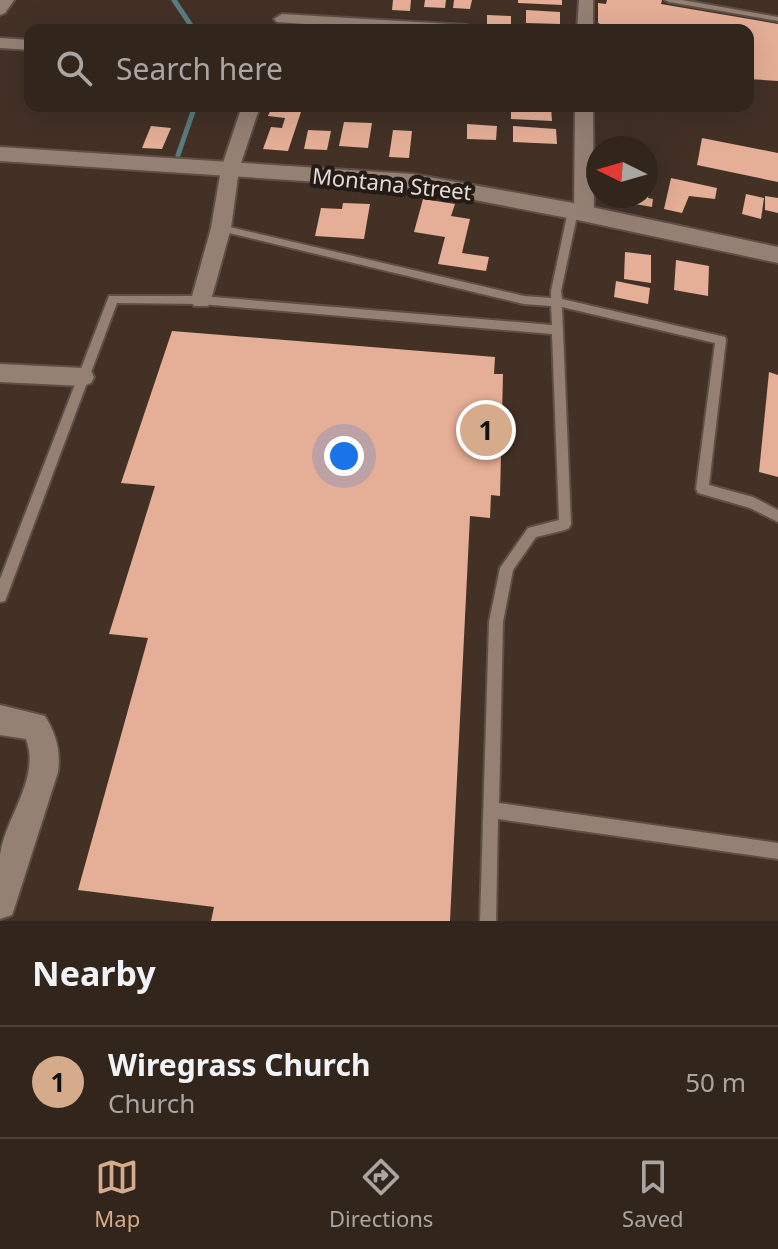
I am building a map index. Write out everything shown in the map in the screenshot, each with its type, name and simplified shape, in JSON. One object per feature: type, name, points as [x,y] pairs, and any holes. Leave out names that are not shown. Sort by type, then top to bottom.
[{"type":"street","points":[[0,10],[7,0]]},
{"type":"street","points":[[280,24],[289,0]]},
{"type":"street","points":[[585,24],[586,0]]},
{"type":"street","points":[[0,43],[24,45]]},
{"type":"street","points":[[201,300],[221,228],[230,169],[249,112]]},
{"type":"street","points":[[578,212],[584,112]]},
{"type":"street","name":"Montana Street","points":[[0,154],[412,181],[578,212],[778,255]]},
{"type":"street","points":[[0,373],[83,377]]},
{"type":"street","points":[[0,720],[35,726],[43,739],[46,753],[43,772],[0,903]]},
{"type":"lane","points":[[669,0],[778,19]]},
{"type":"lane","points":[[488,921],[496,622],[507,568],[532,532],[565,524],[556,291],[578,212]]},
{"type":"lane","points":[[221,228],[524,300],[557,303],[721,340],[702,489],[753,503],[778,516]]},
{"type":"lane","points":[[0,596],[113,299],[201,300],[558,330]]},
{"type":"lane","points":[[491,810],[778,851]]},
{"type":"building","points":[[393,0],[411,0],[410,11],[392,10]]},
{"type":"building","points":[[425,0],[446,0],[445,8],[424,7]]},
{"type":"building","points":[[454,0],[472,0],[470,9],[453,8]]},
{"type":"building","points":[[518,0],[562,0],[562,5],[518,3]]},
{"type":"building","points":[[607,0],[662,0],[661,4],[778,24],[778,81],[754,79],[754,24],[600,24],[598,3],[606,4]]},
{"type":"building","points":[[526,10],[560,12],[560,24],[526,23]]},
{"type":"building","points":[[487,15],[511,16],[511,24],[487,24]]},
{"type":"building","points":[[270,112],[301,112],[288,151],[263,149],[271,127],[282,128],[285,118],[268,116]]},
{"type":"building","points":[[511,112],[551,112],[552,121],[511,119]]},
{"type":"building","points":[[344,122],[372,123],[368,148],[339,146]]},
{"type":"building","points":[[467,124],[497,126],[496,140],[467,139]]},
{"type":"building","points":[[151,126],[171,128],[162,149],[142,148]]},
{"type":"building","points":[[513,126],[556,129],[557,144],[513,142]]},
{"type":"building","points":[[308,130],[331,131],[327,150],[304,149]]},
{"type":"building","points":[[393,130],[412,131],[409,158],[389,157]]},
{"type":"building","points":[[702,138],[778,153],[778,182],[697,165]]},
{"type":"building","points":[[671,178],[717,188],[715,199],[689,196],[682,213],[664,209]]},
{"type":"building","points":[[746,194],[764,198],[761,219],[742,214]]},
{"type":"building","points":[[765,196],[778,198],[778,213],[765,210]]},
{"type":"building","points":[[423,199],[455,204],[451,216],[470,219],[462,253],[489,257],[486,271],[438,264],[445,237],[414,232]]},
{"type":"building","points":[[343,203],[370,204],[364,239],[315,236],[321,208],[342,209]]},
{"type":"building","points":[[625,252],[651,255],[651,283],[624,279]]},
{"type":"building","points":[[676,260],[709,266],[708,296],[674,290]]},
{"type":"building","points":[[616,281],[650,288],[648,304],[614,297]]},
{"type":"building","points":[[172,331],[495,357],[494,374],[503,374],[500,496],[491,495],[490,518],[470,516],[450,921],[211,921],[214,907],[78,890],[148,638],[109,634],[155,486],[121,483]]},
{"type":"building","points":[[769,372],[778,375],[778,477],[759,472]]},
{"type":"waterway","points":[[174,0],[190,24]]},
{"type":"waterway","points":[[178,155],[193,112]]},
{"type":"place","name":"Wiregrass Church","points":[[486,430]]}]
